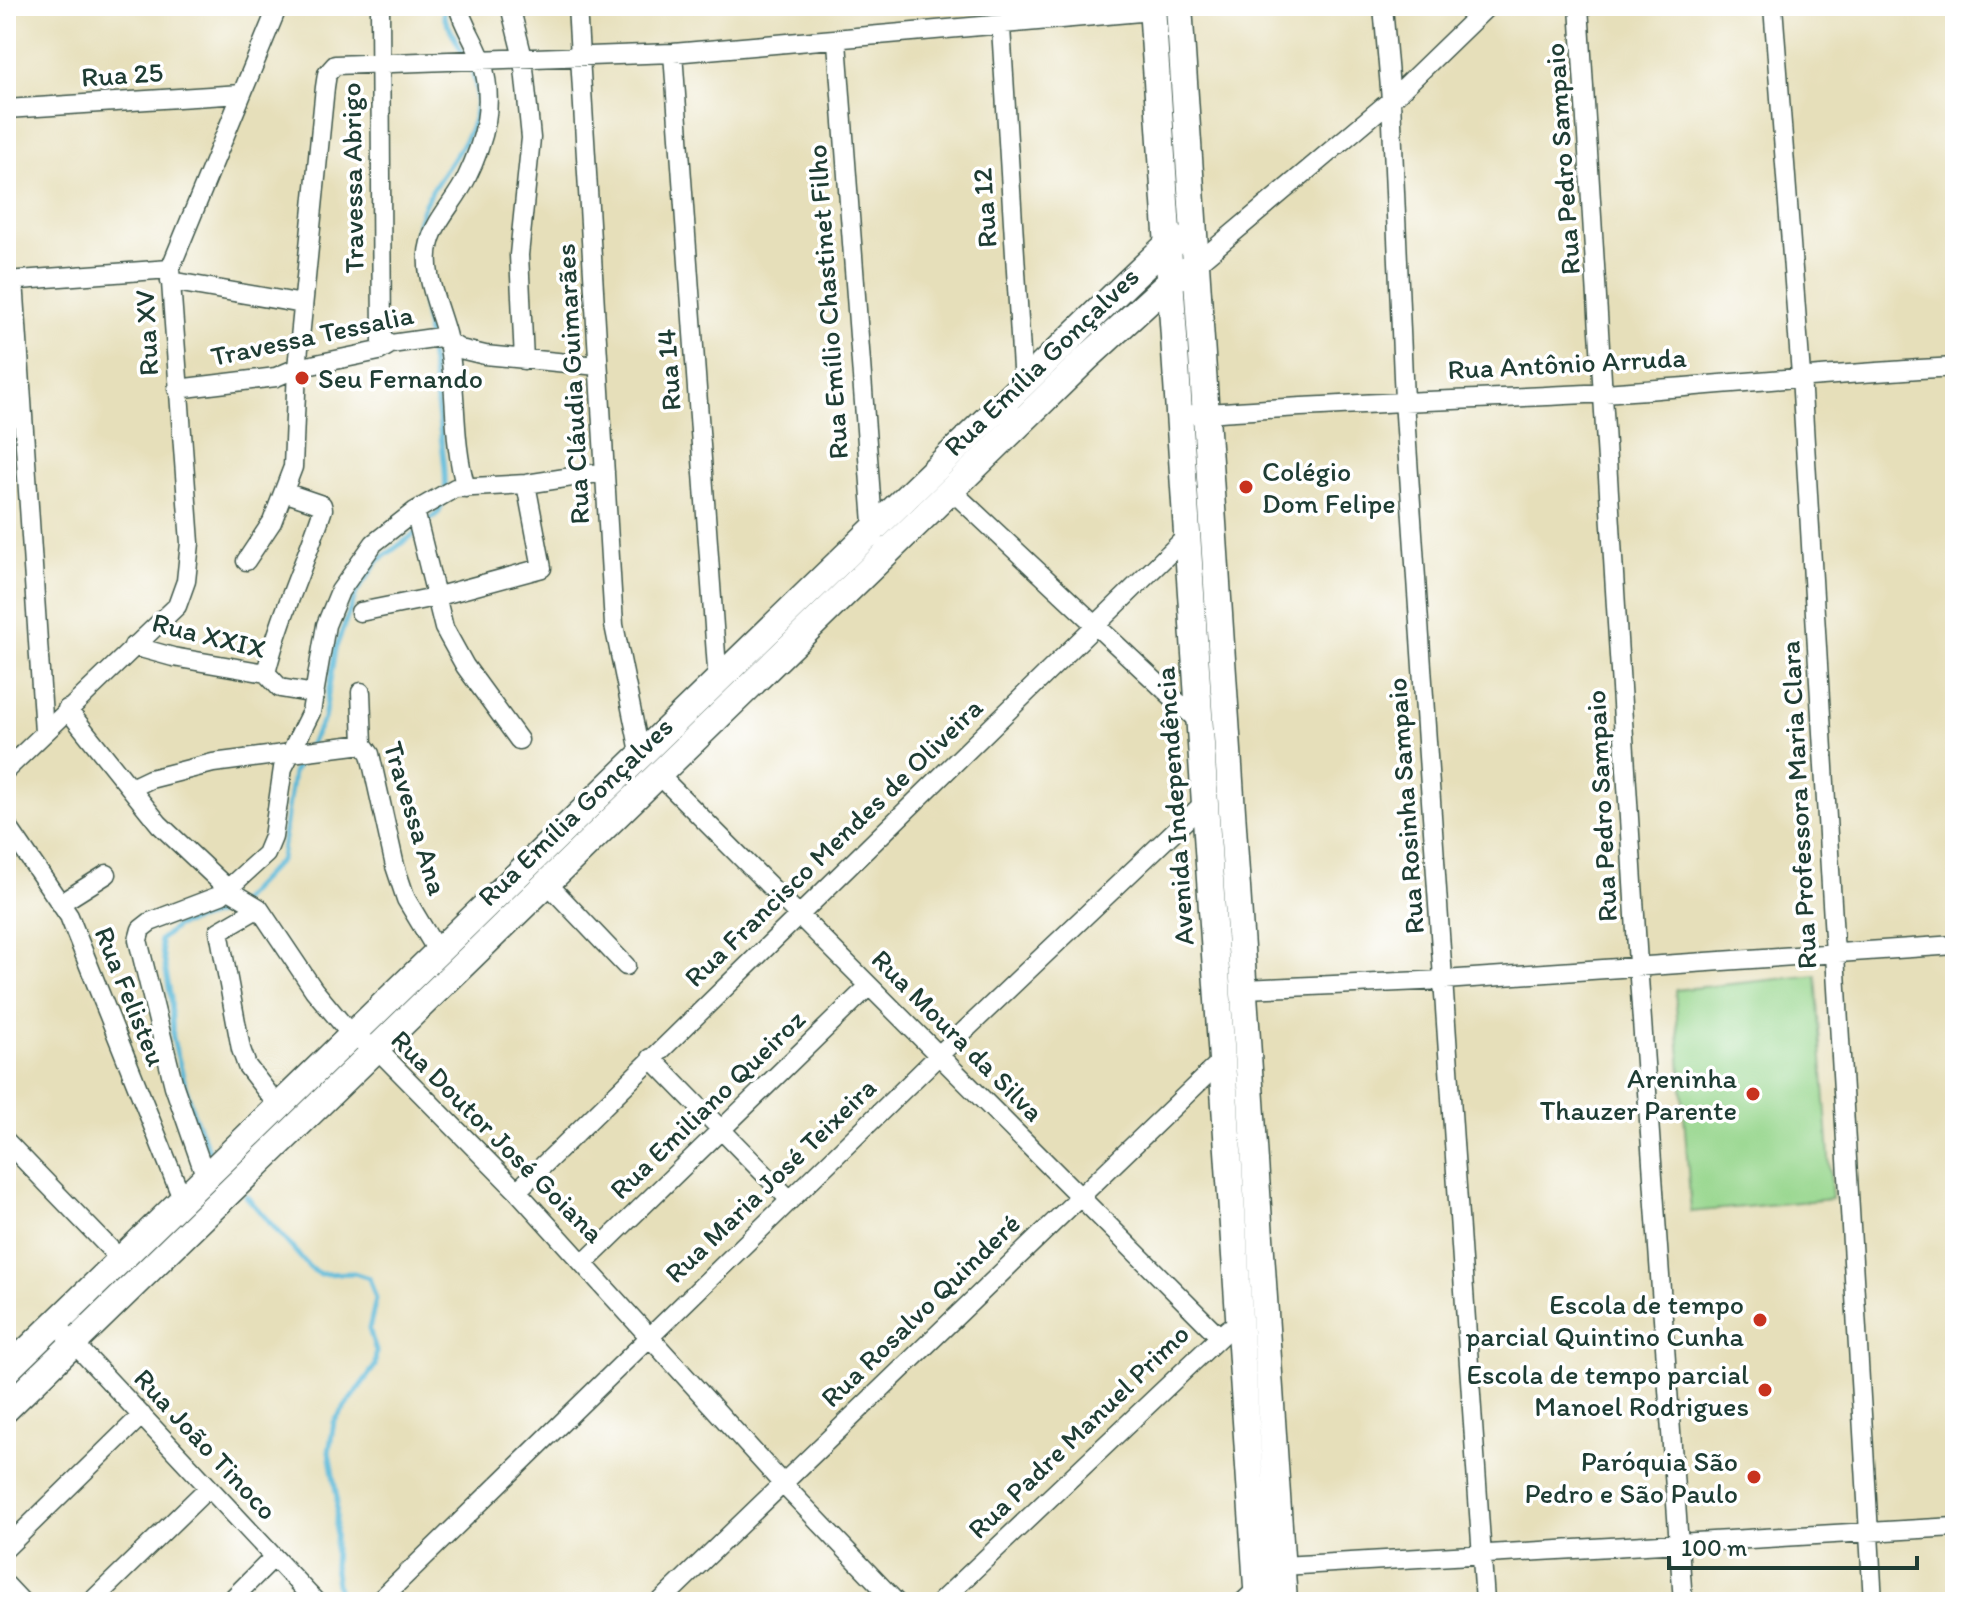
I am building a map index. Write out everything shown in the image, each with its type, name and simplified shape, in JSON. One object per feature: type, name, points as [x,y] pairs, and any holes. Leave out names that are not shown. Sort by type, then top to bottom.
[{"type":"main road","name":"Avenida Independência","points":[[1179,6],[1180,241],[1171,281],[1194,414],[1245,989],[1241,1325],[1282,1566],[1284,1602]]},
{"type":"main road","name":"Avenida Independência","points":[[1152,9],[1180,241],[1194,266],[1194,414],[1189,534],[1221,1061],[1241,1325],[1253,1597]]},
{"type":"main road","name":"Rua Emília Gonçalves","points":[[6,1409],[364,1042],[439,954],[571,843],[879,544],[1023,385],[1180,241]]},
{"type":"main road","name":"Rua Emília Gonçalves","points":[[650,766],[718,683],[879,544],[951,490],[1171,281],[1194,266]]},
{"type":"main road","name":"Rua Emília Gonçalves","points":[[6,1371],[279,1107],[364,1042],[547,883],[571,843]]},
{"type":"street","name":"Rua XV","points":[[186,581],[190,543],[170,275],[278,6]]},
{"type":"street","name":"Travessa Abrigo","points":[[380,6],[382,349]]},
{"type":"street","points":[[458,6],[479,61],[489,113],[485,137],[465,182],[434,231],[428,256],[437,339],[460,488]]},
{"type":"street","points":[[510,6],[523,58],[531,138],[519,255],[524,360]]},
{"type":"street","name":"Rua Cláudia Guimarães","points":[[577,6],[614,625],[650,766]]},
{"type":"street","name":"Rua Rosinha Sampaio","points":[[1383,6],[1391,100],[1404,400],[1485,1602]]},
{"type":"street","points":[[1194,266],[1391,100],[1488,6]]},
{"type":"street","name":"Rua Pedro Sampaio","points":[[1579,6],[1638,964],[1683,1602]]},
{"type":"street","name":"Rua Professora Maria Clara","points":[[1773,6],[1801,375],[1873,1602]]},
{"type":"street","points":[[246,561],[272,522],[293,467],[297,368],[327,74],[335,65],[673,53],[837,42],[1152,9]]},
{"type":"street","name":"Rua 12","points":[[1001,27],[1023,385]]},
{"type":"street","name":"Rua Emílio Chastinet Filho","points":[[837,42],[879,544]]},
{"type":"street","name":"Rua 14","points":[[673,53],[718,683]]},
{"type":"street","name":"Rua 25","points":[[6,109],[241,94]]},
{"type":"street","points":[[1180,241],[1234,233]]},
{"type":"street","points":[[44,732],[10,280],[170,275],[303,304]]},
{"type":"street","name":"Travessa Tessalia","points":[[177,389],[276,377],[297,368],[437,339],[485,355],[598,366]]},
{"type":"street","name":"Rua Antônio Arruda","points":[[1194,414],[1404,400],[1605,393],[1801,375],[1955,367]]},
{"type":"street","points":[[206,1178],[174,1086],[138,940],[141,929],[150,922],[229,890],[266,854],[273,837],[283,768],[311,712],[326,625],[340,591],[374,543],[437,496],[460,488],[526,484],[605,472]]},
{"type":"street","points":[[360,612],[435,597],[542,568],[526,484]]},
{"type":"street","points":[[951,490],[1199,722]]},
{"type":"street","points":[[266,673],[290,591],[312,545],[323,509],[322,505],[284,492]]},
{"type":"street","points":[[415,511],[444,628],[465,666],[519,740]]},
{"type":"street","name":"Rua Francisco Mendes de Oliveira","points":[[517,1191],[1189,534]]},
{"type":"street","name":"Rua XXIX","points":[[6,770],[177,606],[186,581]]},
{"type":"street","name":"Rua XXIX","points":[[133,646],[173,657],[266,673],[280,688],[315,694]]},
{"type":"street","name":"Travessa Ana","points":[[361,692],[363,744],[370,754],[395,866],[406,899],[439,954]]},
{"type":"street","name":"Rua Doutor José Goiana","points":[[67,709],[159,824],[229,890],[259,908],[314,990],[517,1191],[781,1482],[896,1602]]},
{"type":"street","points":[[131,788],[150,779],[213,763],[326,746],[363,744]]},
{"type":"street","name":"Rua Moura da Silva","points":[[650,766],[1080,1195],[1241,1325]]},
{"type":"street","name":"Rua Maria José Teixeira","points":[[378,1602],[789,1199],[1205,802]]},
{"type":"street","name":"Rua Felisteu","points":[[6,824],[61,903],[183,1201]]},
{"type":"street","points":[[61,903],[107,874]]},
{"type":"street","points":[[547,883],[626,966]]},
{"type":"street","points":[[259,908],[219,931],[241,1049],[247,1066],[279,1107]]},
{"type":"street","points":[[1245,989],[1444,980],[1638,964],[1955,945]]},
{"type":"street","name":"Rua Emiliano Queiroz","points":[[584,1263],[869,986]]},
{"type":"street","points":[[651,1058],[789,1199]]},
{"type":"street","name":"Rua Rosalvo Quinderé","points":[[660,1602],[1221,1061]]},
{"type":"street","points":[[6,1141],[121,1260]]},
{"type":"street","name":"Rua João Tinoco","points":[[55,1323],[207,1489],[316,1602]]},
{"type":"street","name":"Rua Padre Manuel Primo","points":[[940,1602],[1241,1325]]},
{"type":"street","points":[[6,1548],[142,1415]]},
{"type":"street","points":[[91,1602],[207,1489]]},
{"type":"street","points":[[1253,1597],[1282,1566],[1955,1527]]},
{"type":"street","points":[[229,1602],[274,1557]]},
{"type":"street","points":[[6,1585],[22,1602]]},
{"type":"green space","name":"Areninha Thauzer Parente","points":[[1816,975],[1832,1199],[1691,1212],[1675,990]]},
{"type":"waterway","points":[[443,6],[444,17],[463,54]]},
{"type":"waterway","points":[[445,490],[444,459],[416,237],[424,207],[469,132],[476,112],[476,91],[470,66]]},
{"type":"waterway","points":[[424,525],[439,512],[444,499]]},
{"type":"waterway","points":[[308,747],[324,719],[335,650],[357,591],[379,560],[417,532]]},
{"type":"waterway","points":[[209,1150],[193,1113],[173,1039],[171,998],[160,940],[177,926],[233,909],[281,859],[293,773],[303,756]]},
{"type":"waterway","points":[[246,1196],[310,1268],[320,1274],[354,1273],[369,1278],[376,1299],[369,1329],[376,1351],[375,1366],[334,1422],[329,1452],[337,1498],[334,1566],[340,1602]]},
{"type":"place","name":"Seu Fernando","points":[[302,378]]},
{"type":"place","name":"Colégio Dom Felipe","points":[[1246,487]]},
{"type":"place","name":"Areninha Thauzer Parente","points":[[1753,1094]]},
{"type":"place","name":"Escola de tempo parcial Quintino Cunha","points":[[1760,1320]]},
{"type":"place","name":"Escola de tempo parcial Manoel Rodrigues","points":[[1765,1390]]},
{"type":"place","name":"Paróquia São Pedro e São Paulo","points":[[1754,1477]]}]
